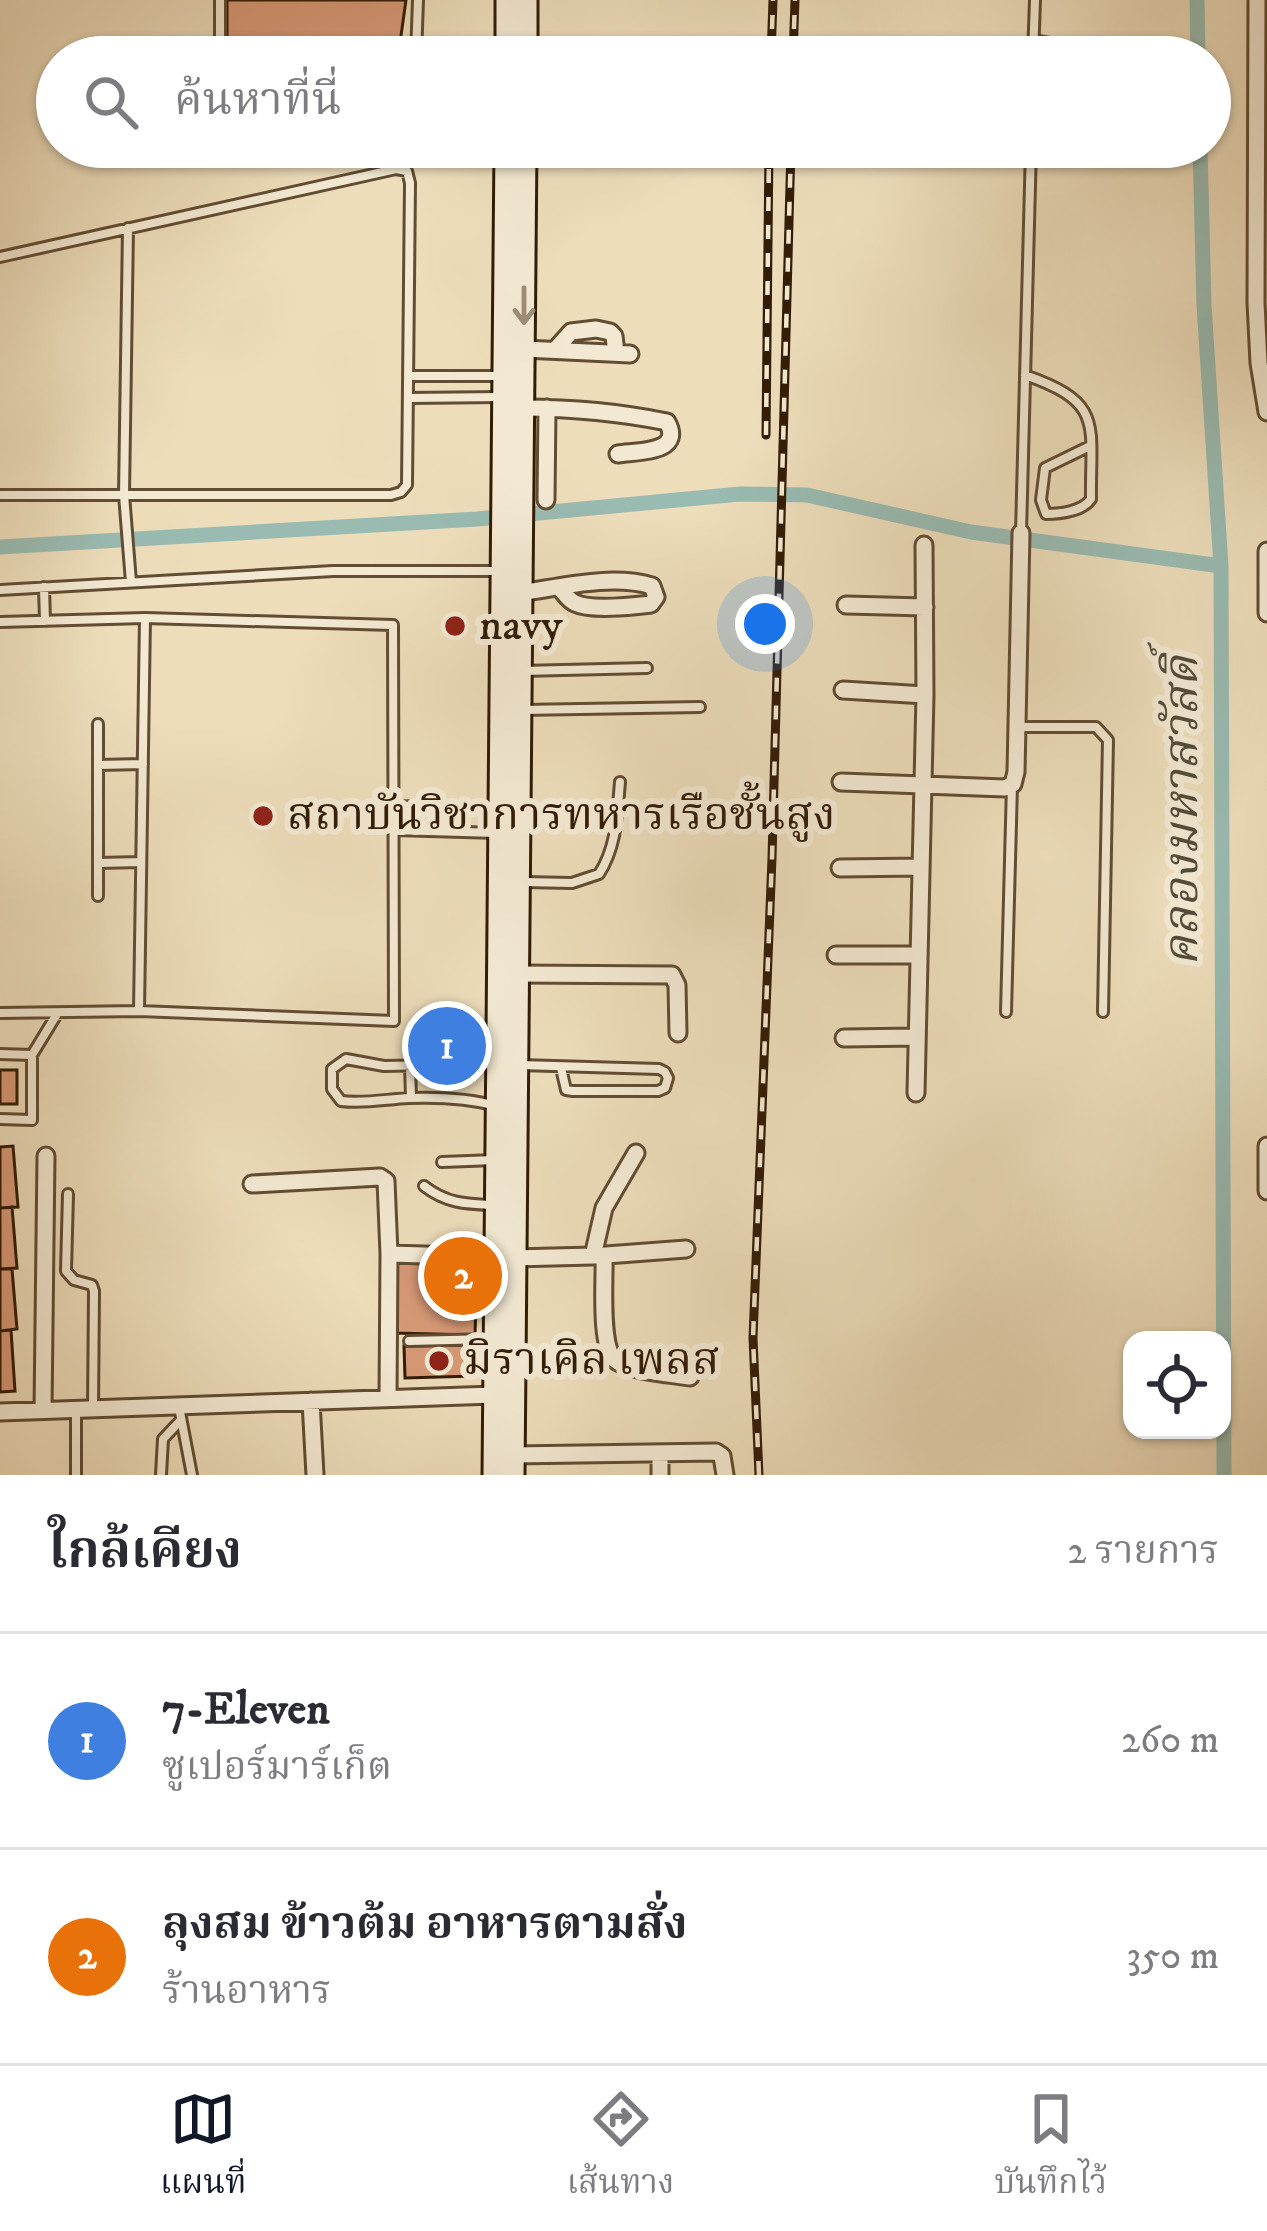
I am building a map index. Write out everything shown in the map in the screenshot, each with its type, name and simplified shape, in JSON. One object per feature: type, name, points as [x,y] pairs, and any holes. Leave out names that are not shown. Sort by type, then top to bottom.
[{"type":"main road","points":[[507,0],[515,36]]},
{"type":"main road","points":[[521,36],[526,0]]},
{"type":"main road","points":[[507,168],[521,393]]},
{"type":"main road","points":[[503,1465],[494,1395],[504,1257],[496,1204],[498,1106],[516,974],[520,592],[510,537],[524,349],[525,168]]},
{"type":"main road","points":[[503,1465],[506,1064],[500,833],[501,571],[510,537]]},
{"type":"street","points":[[1257,0],[1256,303],[1267,412]]},
{"type":"street","points":[[524,349],[555,350],[571,332],[596,329],[610,332],[623,354]]},
{"type":"street","points":[[546,500],[521,393],[667,422],[671,427],[673,435],[662,447],[618,454]]},
{"type":"street","points":[[841,782],[1005,788],[1012,784],[1021,533]]},
{"type":"street","points":[[916,1093],[925,544]]},
{"type":"street","points":[[1267,551],[1267,613]]},
{"type":"street","points":[[520,592],[560,587],[600,583],[644,583],[652,586],[656,597],[651,604],[592,606],[577,604],[560,587]]},
{"type":"street","points":[[846,605],[925,607]]},
{"type":"street","points":[[843,690],[925,695]]},
{"type":"street","points":[[840,868],[920,868]]},
{"type":"street","points":[[836,955],[919,955]]},
{"type":"street","points":[[516,974],[672,975],[678,1034]]},
{"type":"street","points":[[844,1038],[917,1037]]},
{"type":"street","points":[[1267,1146],[1267,1191]]},
{"type":"street","points":[[636,1153],[604,1208],[599,1256],[606,1340],[614,1359],[626,1365],[690,1377]]},
{"type":"street","points":[[43,1411],[46,1156]]},
{"type":"street","points":[[252,1184],[383,1178],[388,1185],[388,1399]]},
{"type":"street","points":[[389,1254],[599,1256],[686,1250]]},
{"type":"street","points":[[0,1412],[180,1413],[310,1401],[494,1395]]},
{"type":"street","points":[[310,1401],[315,1475]]},
{"type":"street","points":[[503,1465],[716,1452],[722,1456],[725,1475]]},
{"type":"street","points":[[660,1453],[661,1475]]},
{"type":"lane","points":[[220,0],[220,36]]},
{"type":"lane","points":[[417,36],[418,0]]},
{"type":"lane","points":[[1034,36],[1035,0]]},
{"type":"lane","points":[[1021,533],[1030,168]]},
{"type":"lane","points":[[0,256],[396,169],[407,172],[410,183],[406,485],[400,492],[124,500],[0,495]]},
{"type":"lane","points":[[128,228],[124,500],[130,578]]},
{"type":"lane","points":[[1024,375],[1059,387],[1080,403],[1088,418],[1090,446],[1089,503],[1046,514],[1041,500],[1045,468],[1090,446]]},
{"type":"lane","points":[[408,376],[521,393]]},
{"type":"lane","points":[[407,398],[521,393]]},
{"type":"lane","points":[[0,590],[130,578],[501,571]]},
{"type":"lane","points":[[44,587],[45,621]]},
{"type":"lane","points":[[139,1011],[145,618]]},
{"type":"lane","points":[[0,622],[145,618],[393,625],[394,1021],[139,1011],[0,1013]]},
{"type":"lane","points":[[520,671],[647,668]]},
{"type":"lane","points":[[519,710],[700,707]]},
{"type":"lane","points":[[98,724],[98,896]]},
{"type":"lane","points":[[1016,727],[1096,727],[1108,740],[1102,1012]]},
{"type":"lane","points":[[98,765],[143,764]]},
{"type":"lane","points":[[517,881],[572,883],[599,874],[614,838],[620,782]]},
{"type":"lane","points":[[1006,1012],[1012,784]]},
{"type":"lane","points":[[394,806],[500,808]]},
{"type":"lane","points":[[394,830],[500,833]]},
{"type":"lane","points":[[98,863],[141,862]]},
{"type":"lane","points":[[0,1120],[32,1120],[32,1054],[58,1012]]},
{"type":"lane","points":[[0,1054],[32,1054]]},
{"type":"lane","points":[[498,1106],[462,1099],[341,1101],[332,1090],[332,1069],[346,1059],[384,1066],[659,1069],[668,1078],[665,1088],[658,1091],[573,1091],[563,1085],[561,1068]]},
{"type":"lane","points":[[410,1064],[411,1098]]},
{"type":"lane","points":[[442,1162],[497,1160]]},
{"type":"lane","points":[[424,1186],[451,1202],[496,1204]]},
{"type":"lane","points":[[68,1194],[66,1271],[74,1280],[92,1285],[94,1291],[76,1475]]},
{"type":"lane","points":[[409,1341],[495,1339]]},
{"type":"lane","points":[[161,1475],[161,1445],[180,1413]]},
{"type":"lane","points":[[180,1413],[192,1475]]},
{"type":"building","points":[[227,0],[406,0],[401,36],[227,36]]},
{"type":"building","points":[[0,1070],[17,1070],[17,1104],[0,1104]]},
{"type":"building","points":[[13,1146],[18,1207],[0,1208],[0,1147]]},
{"type":"building","points":[[12,1207],[17,1268],[0,1269],[0,1208]]},
{"type":"building","points":[[395,1263],[477,1265],[475,1335],[394,1333]]},
{"type":"building","points":[[0,1269],[12,1269],[17,1329],[0,1331]]},
{"type":"building","points":[[11,1330],[15,1391],[0,1392],[0,1331]]},
{"type":"building","name":"มิราเคิล เพลส","points":[[474,1345],[474,1376],[405,1378],[404,1346]]},
{"type":"waterway","name":"คลองมหาสวัสดิ์","points":[[1197,0],[1198,36]]},
{"type":"waterway","name":"คลองมหาสวัสดิ์","points":[[1201,168],[1221,566],[1224,1475]]},
{"type":"waterway","points":[[0,547],[477,519],[740,494],[807,495],[971,532],[1221,566]]},
{"type":"railway","points":[[772,36],[773,0]]},
{"type":"railway","points":[[794,36],[795,0]]},
{"type":"railway","points":[[766,435],[769,168]]},
{"type":"railway","points":[[759,1475],[753,1338],[772,858],[790,168]]},
{"type":"place","name":"navy","points":[[455,626]]},
{"type":"place","name":"สถาบันวิชาการทหารเรือชั้นสูง","points":[[263,816]]},
{"type":"place","name":"7-Eleven","points":[[447,1046]]},
{"type":"place","name":"ลุงสม ข้าวต้ม อาหารตามสั่ง","points":[[463,1276]]},
{"type":"place","name":"มิราเคิล เพลส","points":[[439,1361]]}]
